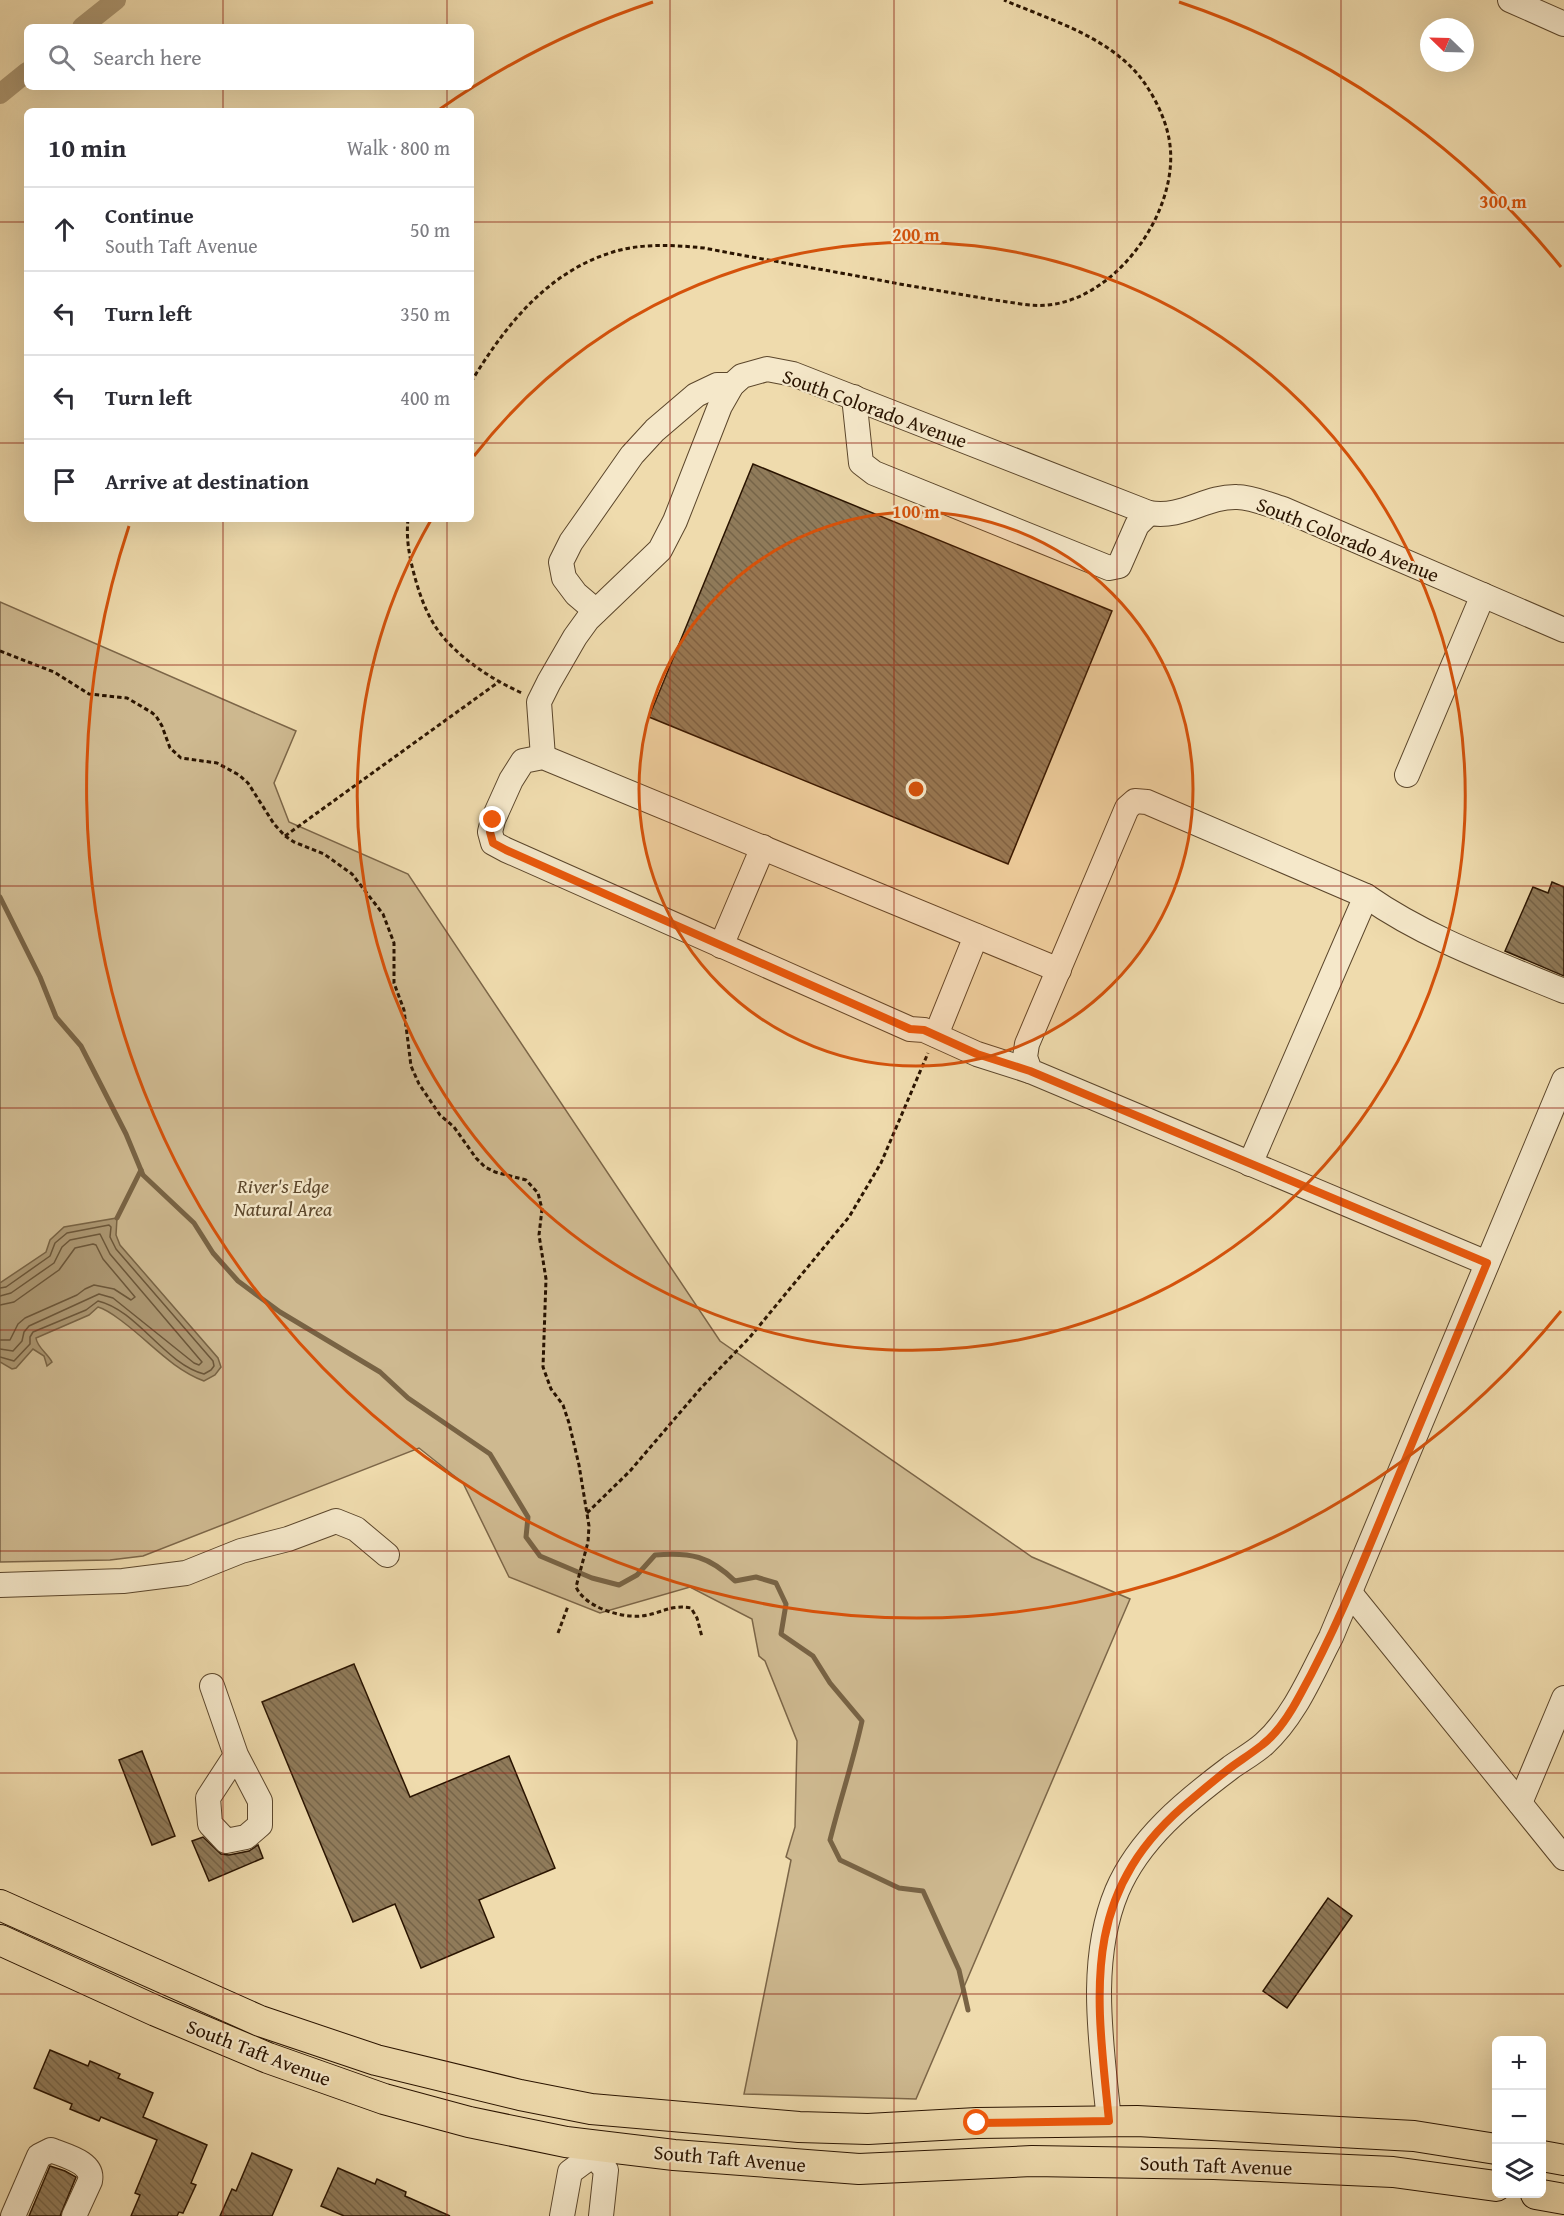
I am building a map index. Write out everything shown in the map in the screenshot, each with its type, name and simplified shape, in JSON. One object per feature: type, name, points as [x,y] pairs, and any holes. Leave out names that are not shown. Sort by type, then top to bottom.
[{"type":"main road","name":"South Taft Avenue","points":[[0,1905],[260,2021],[376,2060],[520,2095],[596,2110],[799,2127],[868,2129],[977,2123],[1137,2121],[1414,2136],[1492,2148]]},
{"type":"main road","name":"South Taft Avenue","points":[[0,1940],[156,2011],[258,2054],[384,2099],[469,2122],[566,2142],[593,2150],[847,2168],[1032,2161],[1262,2166],[1393,2172],[1492,2185]]},
{"type":"main road","points":[[462,2081],[493,2106],[562,2120],[593,2150],[626,2129],[772,2145],[799,2127]]},
{"type":"main road","points":[[910,2167],[975,2145],[1081,2143],[1109,2121],[1129,2144],[1235,2146],[1262,2166]]},
{"type":"main road","points":[[1546,2157],[1564,2160]]},
{"type":"main road","points":[[1546,2195],[1564,2199]]},
{"type":"street","points":[[1510,0],[1564,24]]},
{"type":"street","name":"South Colorado Avenue","points":[[596,611],[576,594],[564,578],[561,562],[571,542],[632,455],[655,430],[696,395],[717,385],[732,385],[742,376],[767,369],[793,374],[1149,513],[1171,515],[1235,496],[1283,509],[1564,630]]},
{"type":"street","points":[[543,757],[539,702],[575,637],[596,611],[660,550],[679,510],[720,406],[732,385]]},
{"type":"street","points":[[854,398],[861,463],[874,473],[1110,568],[1119,566],[1137,525],[1149,513]]},
{"type":"street","points":[[1407,775],[1483,595]]},
{"type":"street","points":[[1059,970],[543,757],[523,761],[511,780],[490,832],[493,843],[910,1029],[924,1030],[977,1054],[1030,1071],[1487,1263]]},
{"type":"street","points":[[1030,1071],[1025,1057],[1027,1044],[1127,808],[1135,801],[1147,802],[1366,896],[1387,911],[1434,937],[1564,991]]},
{"type":"street","points":[[721,946],[763,848]]},
{"type":"street","points":[[1250,1164],[1366,896]]},
{"type":"street","points":[[936,1035],[976,936]]},
{"type":"street","points":[[1109,2121],[1101,2039],[1100,1968],[1109,1916],[1118,1890],[1156,1832],[1230,1768],[1264,1744],[1299,1697],[1332,1637],[1487,1263],[1554,1132],[1564,1080]]},
{"type":"street","points":[[0,1586],[123,1581],[186,1573],[241,1551],[288,1539],[336,1521],[356,1529],[387,1555]]},
{"type":"street","points":[[1350,1593],[1564,1858]]},
{"type":"street","points":[[212,1686],[236,1755]]},
{"type":"street","points":[[1520,1803],[1564,1698]]},
{"type":"street","points":[[13,2216],[39,2156],[51,2150],[84,2164],[91,2176],[74,2216]]},
{"type":"street","points":[[562,2216],[570,2172],[593,2150],[606,2170],[601,2216]]},
{"type":"path","points":[[474,378],[515,319],[546,287],[592,260],[614,251],[669,245],[704,248],[942,292],[1032,305],[1050,305],[1070,299],[1105,282],[1119,271],[1135,251],[1158,213],[1168,182],[1170,158],[1168,134],[1151,95],[1136,72],[1117,54],[1085,34],[1004,0]]},
{"type":"path","points":[[408,522],[406,534],[412,568],[427,612],[438,630],[480,669],[539,702]]},
{"type":"path","points":[[0,651],[54,672],[89,693],[127,698],[151,712],[162,726],[170,748],[181,758],[217,763],[248,783],[274,824],[285,836],[294,843],[324,854],[352,874],[383,914],[394,943],[394,983],[404,1010],[411,1066],[429,1100],[440,1115],[454,1127],[485,1167],[526,1180],[538,1193],[542,1209],[539,1235],[546,1279],[543,1367],[551,1389],[563,1405],[579,1465],[587,1513],[588,1542],[576,1587],[579,1594],[589,1603],[625,1616],[650,1615],[677,1606],[691,1608],[697,1618],[702,1637]]},
{"type":"path","points":[[285,836],[500,681]]},
{"type":"path","points":[[587,1513],[630,1471],[701,1388],[750,1337],[849,1217],[881,1163],[936,1035]]},
{"type":"path","points":[[558,1633],[568,1606]]},
{"type":"green space","name":"River's Edge Natural Area","points":[[0,602],[296,731],[274,783],[289,822],[408,874],[720,1341],[1032,1557],[1130,1599],[916,2099],[744,2094],[791,1860],[786,1857],[795,1827],[797,1741],[765,1661],[759,1656],[752,1619],[690,1587],[600,1613],[509,1577],[463,1483],[419,1448],[143,1556],[110,1560],[0,1562]]},
{"type":"water","points":[[117,1218],[116,1235],[120,1245],[218,1358],[221,1367],[215,1375],[204,1381],[192,1376],[171,1362],[114,1315],[98,1307],[89,1315],[36,1338],[52,1362],[47,1366],[44,1356],[33,1349],[16,1368],[12,1369],[0,1362],[0,1283],[46,1252],[50,1240],[64,1227]]},
{"type":"building","points":[[753,464],[1112,611],[1008,864],[649,717]]},
{"type":"building","points":[[1552,882],[1564,887],[1564,976],[1505,951],[1533,887],[1548,893]]},
{"type":"building","points":[[354,1664],[410,1797],[509,1756],[555,1868],[479,1900],[494,1937],[421,1968],[395,1904],[353,1922],[262,1702]]},
{"type":"building","points":[[142,1751],[175,1836],[152,1845],[119,1760]]},
{"type":"building","points":[[203,1837],[221,1854],[229,1855],[249,1851],[258,1845],[263,1858],[209,1881],[192,1841]]},
{"type":"building","points":[[1328,1898],[1352,1916],[1287,2008],[1263,1991]]},
{"type":"building","points":[[50,2050],[88,2066],[90,2061],[120,2074],[118,2078],[153,2093],[143,2117],[207,2145],[191,2183],[196,2185],[183,2213],[179,2212],[177,2216],[131,2216],[140,2195],[135,2193],[157,2140],[101,2117],[99,2121],[70,2109],[72,2104],[34,2088]]},
{"type":"building","points":[[252,2153],[292,2170],[272,2216],[220,2216],[232,2189],[236,2191]]},
{"type":"building","points":[[50,2166],[76,2177],[60,2216],[29,2216]]},
{"type":"building","points":[[338,2168],[375,2184],[377,2179],[406,2192],[405,2196],[450,2216],[344,2216],[321,2206]]},
{"type":"waterway","points":[[86,24],[116,0]]},
{"type":"waterway","points":[[0,94],[24,74]]},
{"type":"waterway","points":[[0,897],[40,977],[56,1017],[81,1046],[126,1134],[143,1175],[194,1223],[213,1253],[238,1281],[280,1312],[380,1372],[408,1398],[490,1454],[528,1517],[526,1537],[540,1556],[592,1578],[619,1585],[637,1575],[655,1555],[668,1554],[689,1555],[708,1561],[735,1581],[756,1577],[776,1583],[786,1604],[781,1634],[813,1656],[830,1683],[862,1721],[830,1840],[840,1860],[899,1888],[923,1891],[959,1970],[968,2010]]},
{"type":"waterway","points":[[117,1218],[141,1170]]},
{"type":"route","points":[[493,820],[490,832],[493,843],[506,850],[910,1029],[924,1030],[977,1054],[1030,1071],[1487,1263],[1332,1637],[1299,1697],[1264,1744],[1230,1768],[1156,1832],[1118,1890],[1109,1916],[1100,1968],[1101,2039],[1109,2121],[977,2123]]}]
